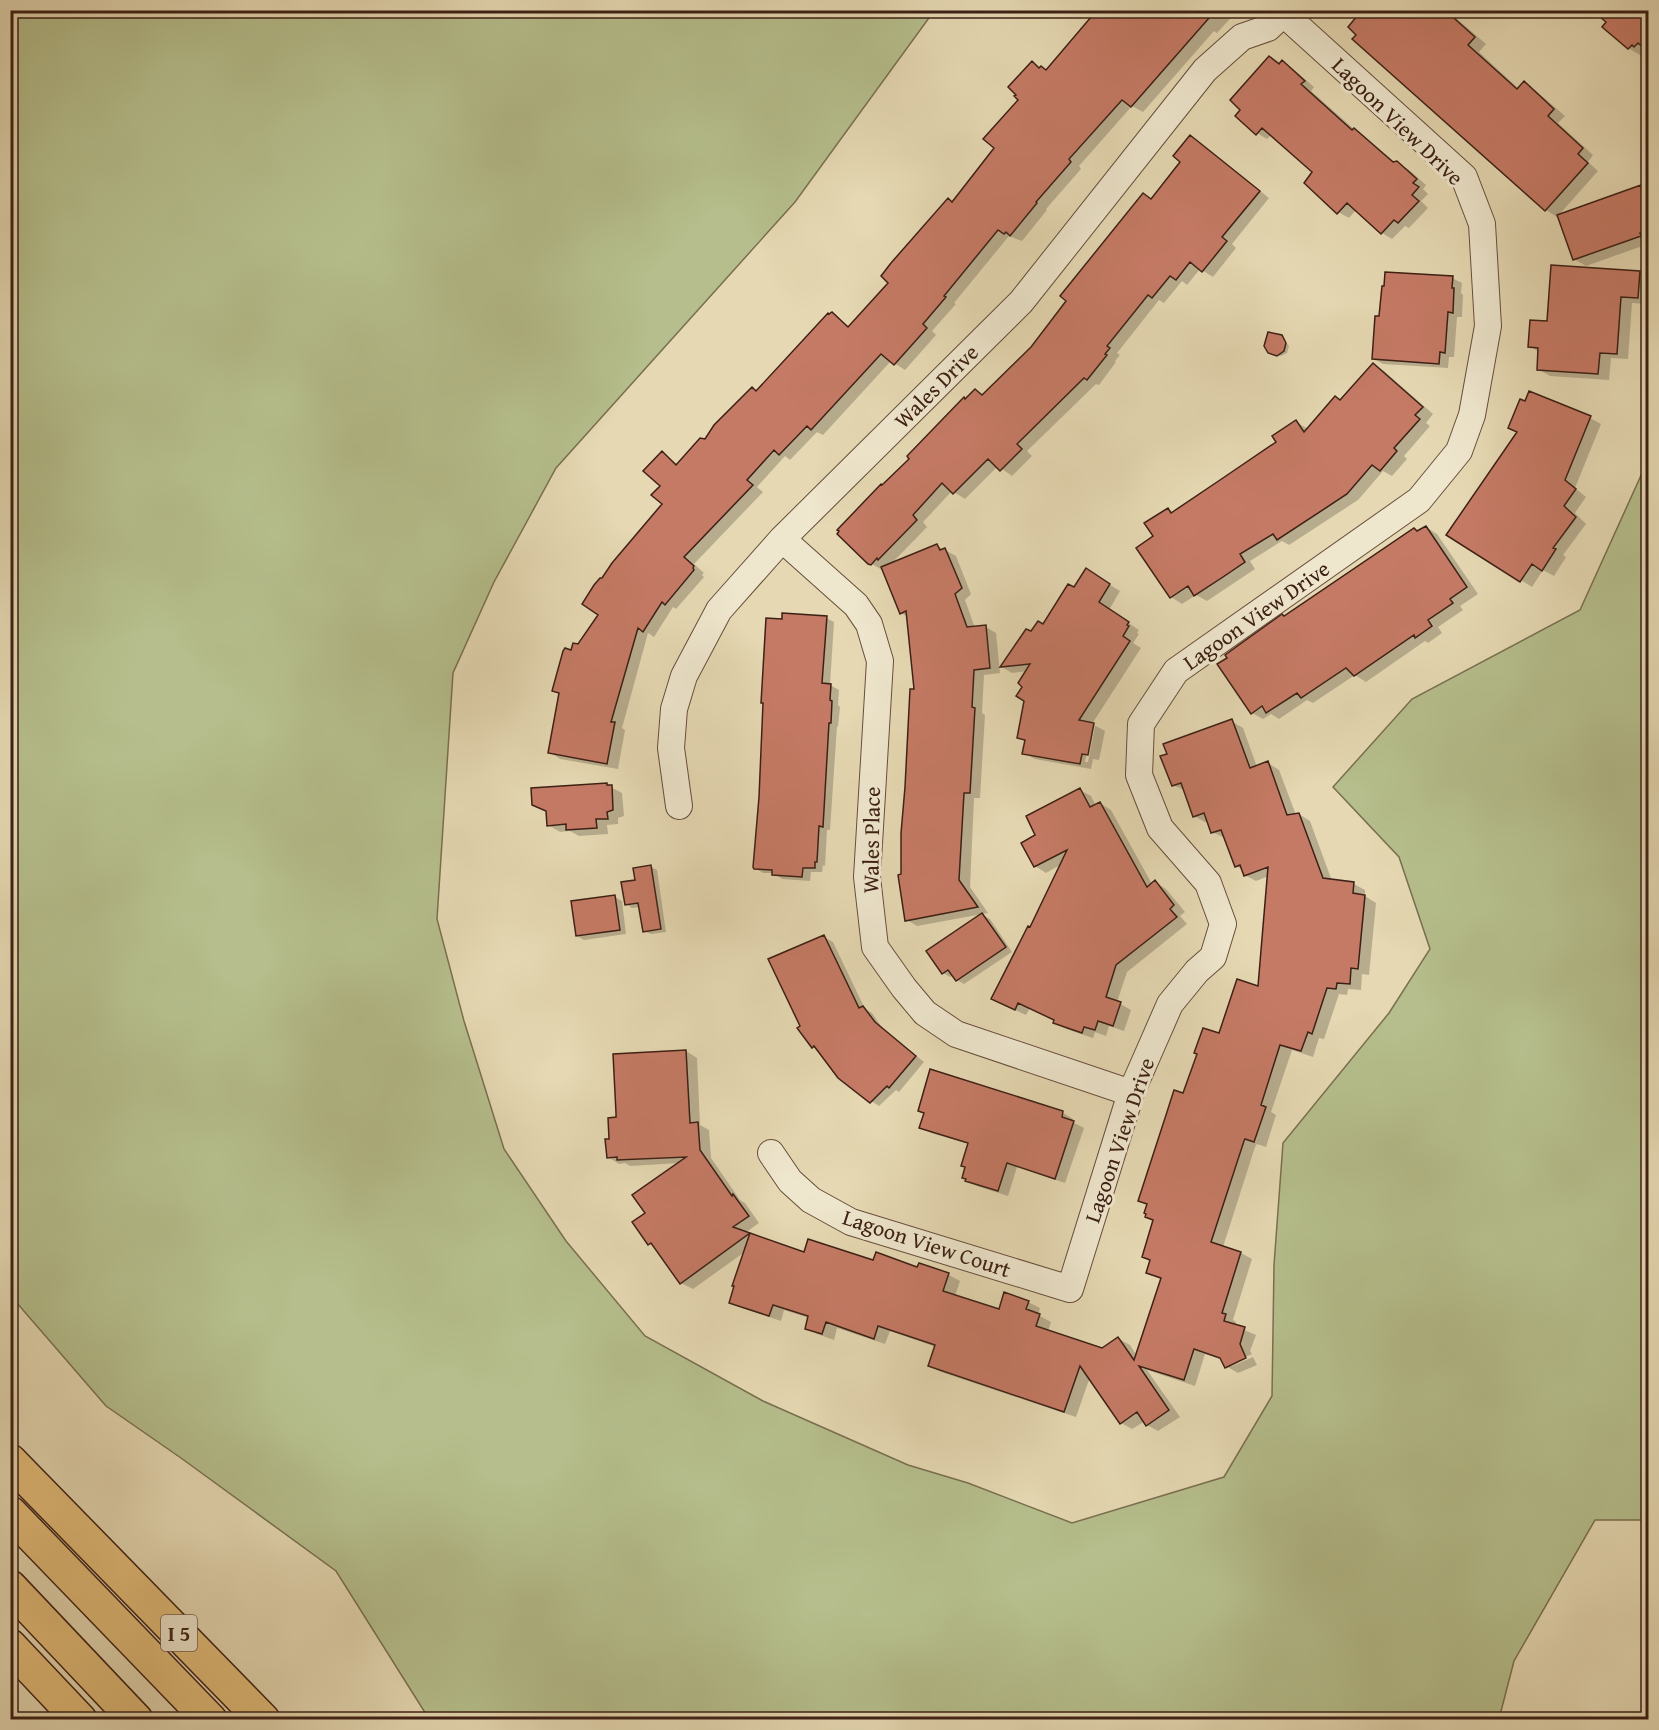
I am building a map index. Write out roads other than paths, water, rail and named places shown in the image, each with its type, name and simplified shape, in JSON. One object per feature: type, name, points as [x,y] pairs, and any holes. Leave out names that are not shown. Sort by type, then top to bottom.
[{"type":"highway","name":"I 5","points":[[10,1461],[263,1719]]},
{"type":"highway","points":[[10,1513],[210,1719]]},
{"type":"highway","points":[[10,1587],[136,1719]]},
{"type":"highway","points":[[10,1646],[80,1719]]},
{"type":"street","name":"Wales Drive","points":[[679,806],[671,748],[674,709],[684,676],[719,610],[782,539],[1021,302],[1205,70],[1242,37],[1268,28],[1286,12]]},
{"type":"street","name":"Lagoon View Drive","points":[[1070,1289],[1131,1093],[1170,1004],[1197,971],[1213,957],[1224,924],[1208,883],[1160,828],[1139,775],[1141,724],[1176,671],[1419,500],[1459,451],[1472,416],[1488,326],[1482,224],[1464,177],[1286,12]]},
{"type":"street","name":"Wales Place","points":[[782,539],[856,605],[869,624],[880,662],[867,877],[874,947],[925,1013],[956,1034],[1131,1093]]},
{"type":"street","name":"Lagoon View Court","points":[[771,1153],[790,1181],[811,1200],[851,1222],[1070,1289]]}]
